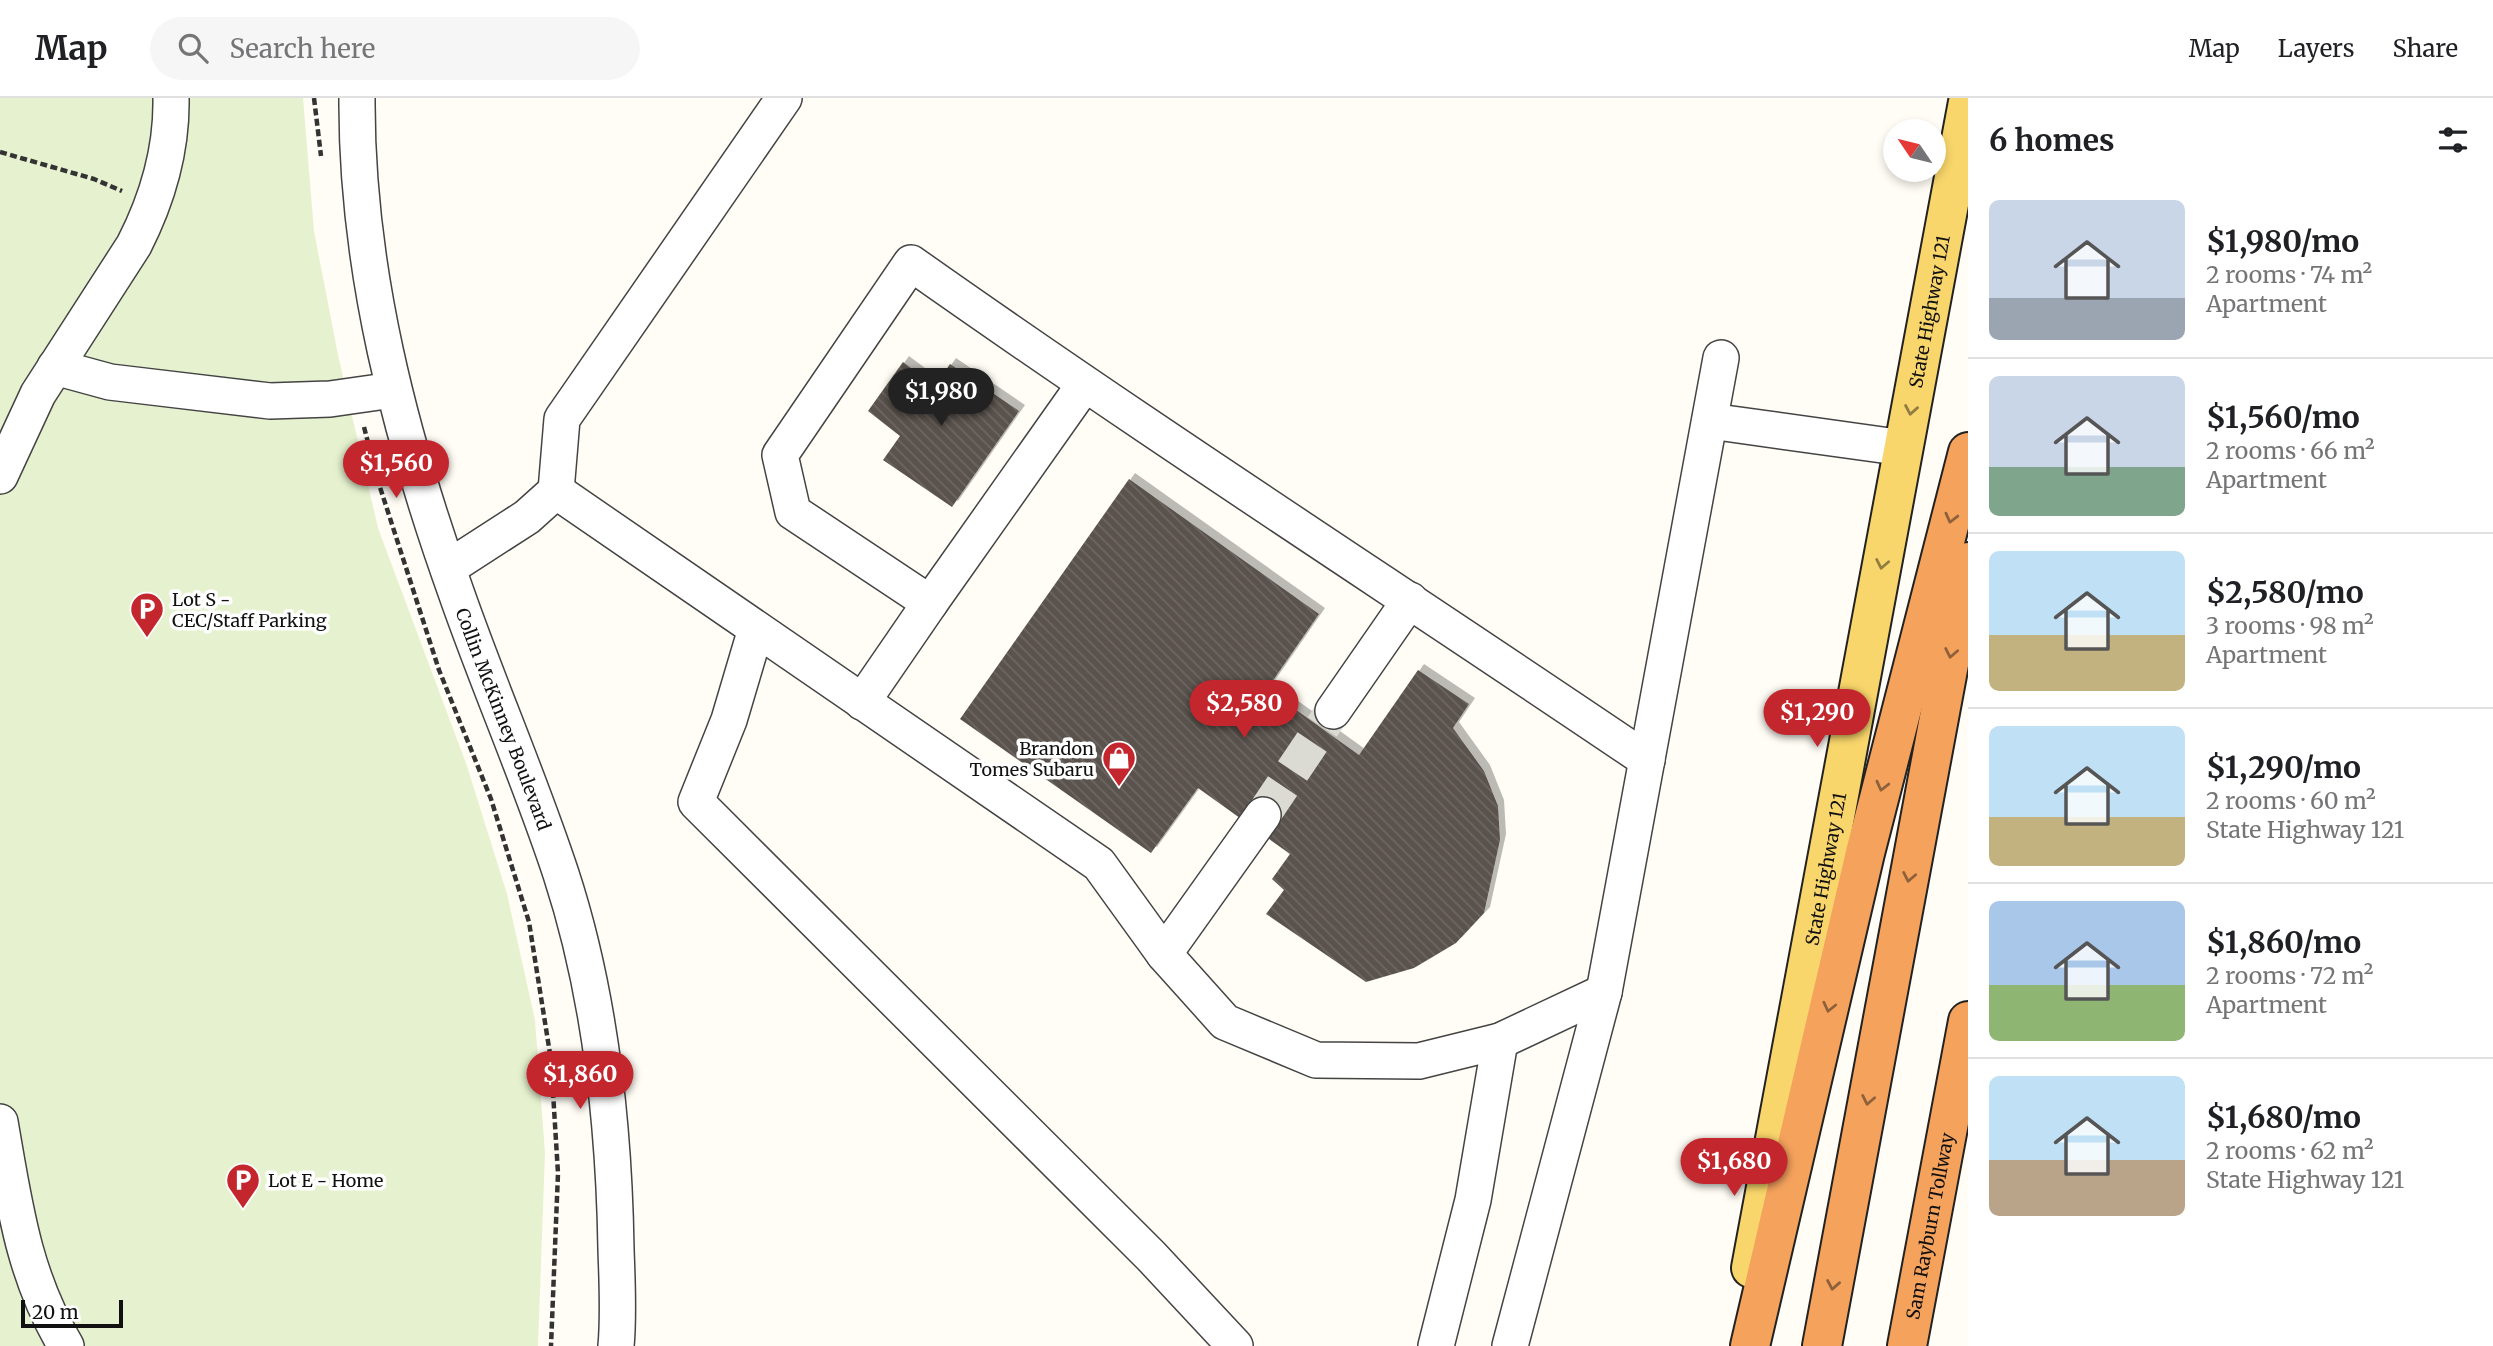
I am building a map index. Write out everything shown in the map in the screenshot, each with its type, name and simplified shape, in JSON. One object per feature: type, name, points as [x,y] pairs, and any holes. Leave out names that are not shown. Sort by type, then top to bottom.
[{"type":"highway","points":[[1750,1346],[1865,853],[1968,452]]},
{"type":"highway","points":[[1822,1346],[1968,562]]},
{"type":"highway","name":"Sam Rayburn Tollway","points":[[1907,1346],[1968,1021]]},
{"type":"main road","name":"State Highway 121","points":[[1736,1346],[1968,102]]},
{"type":"street","points":[[0,476],[19,432],[55,367],[134,246],[153,205],[165,157],[171,98]]},
{"type":"street","name":"Collin McKinney Boulevard","points":[[357,98],[366,231],[393,390],[448,568],[548,836],[581,945],[611,1134],[615,1210],[616,1346]]},
{"type":"street","points":[[448,568],[527,517],[556,491],[562,419],[784,98]]},
{"type":"street","points":[[930,603],[793,512],[780,455],[911,263],[1084,386],[1410,600],[1647,760]]},
{"type":"street","points":[[1510,1346],[1604,992],[1721,358]]},
{"type":"street","points":[[55,367],[110,383],[270,401],[302,401],[393,390]]},
{"type":"street","points":[[862,702],[1084,386]]},
{"type":"street","points":[[1710,421],[1903,448]]},
{"type":"street","points":[[556,491],[1099,864],[1164,954],[1225,1022],[1316,1060],[1419,1061],[1500,1041],[1604,992]]},
{"type":"street","points":[[1332,711],[1410,600]]},
{"type":"street","points":[[756,629],[729,720],[696,802],[1151,1256],[1235,1346]]},
{"type":"street","points":[[1164,954],[1263,815]]},
{"type":"street","points":[[1436,1346],[1474,1200],[1500,1041]]},
{"type":"street","points":[[0,1122],[26,1258],[38,1293],[66,1346]]},
{"type":"path","points":[[314,98],[322,164]]},
{"type":"path","points":[[0,152],[94,179],[153,205]]},
{"type":"path","points":[[356,396],[378,481],[439,670],[491,799],[529,922],[551,1059],[558,1173],[551,1346]]},
{"type":"green space","points":[[0,98],[303,98],[314,231],[338,355],[378,528],[467,766],[507,894],[535,1020],[545,1153],[538,1346],[0,1346]]},
{"type":"building","points":[[903,362],[935,386],[950,364],[1019,411],[952,507],[883,460],[900,436],[868,411]]},
{"type":"building","points":[[1129,479],[1319,614],[1267,689],[1359,755],[1418,670],[1469,704],[1453,728],[1484,771],[1498,806],[1500,840],[1484,913],[1456,943],[1414,968],[1366,982],[1266,914],[1284,890],[1272,879],[1290,854],[1198,788],[1151,853],[960,719]]},
{"type":"tunnel","points":[[1263,815],[1333,711]]},
{"type":"place","name":"Lot S - CEC/Staff Parking","points":[[147,639]]},
{"type":"place","name":"Brandon Tomes Subaru","points":[[1119,788]]},
{"type":"place","name":"Lot E - Home","points":[[243,1210]]}]
